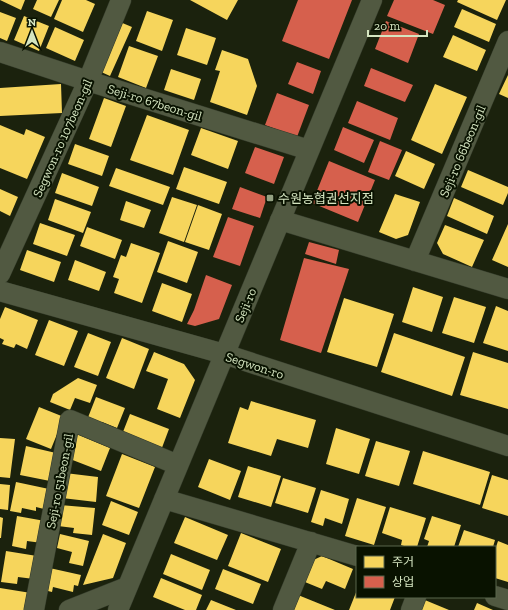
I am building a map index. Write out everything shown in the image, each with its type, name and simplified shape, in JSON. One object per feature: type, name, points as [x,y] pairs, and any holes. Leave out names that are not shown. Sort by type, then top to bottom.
[{"type":"street","name":"Segwon-ro 107beon-gil","points":[[0,274],[88,81],[121,0]]},
{"type":"street","name":"Seji-ro","points":[[118,610],[372,0]]},
{"type":"street","name":"Seji-ro 66beon-gil","points":[[415,261],[508,41]]},
{"type":"street","name":"Seji-ro 67beon-gil","points":[[0,52],[310,150]]},
{"type":"street","points":[[280,220],[508,289]]},
{"type":"street","name":"Segwon-ro","points":[[0,291],[224,354],[508,446]]},
{"type":"street","name":"Seji-ro 51beon-gil","points":[[34,610],[70,420],[178,465]]},
{"type":"street","points":[[164,499],[356,556]]},
{"type":"street","points":[[283,610],[311,542]]},
{"type":"street","points":[[69,610],[127,587]]},
{"type":"street","points":[[496,596],[508,600]]},
{"type":"street","points":[[411,610],[416,598]]},
{"type":"building: 주거","points":[[0,0],[25,0],[21,10]]},
{"type":"building: 주거","points":[[37,0],[59,0],[51,17],[33,9]]},
{"type":"building: 주거","points":[[62,0],[86,0],[95,4],[83,32],[54,19]]},
{"type":"building: 주거","points":[[190,0],[238,0],[227,20]]},
{"type":"building: 주거","points":[[458,0],[506,0],[497,20],[457,2]]},
{"type":"building: 주거","points":[[462,9],[496,24],[489,42],[454,27]]},
{"type":"building: 주거","points":[[147,11],[173,20],[162,51],[136,41]]},
{"type":"building: 주거","points":[[0,12],[16,18],[7,41],[0,38]]},
{"type":"building: 주거","points":[[24,16],[49,26],[39,51],[14,40]]},
{"type":"building: 주거","points":[[120,22],[132,27],[110,76],[99,71]]},
{"type":"building: 주거","points":[[55,27],[84,40],[75,61],[46,48]]},
{"type":"building: 주거","points":[[186,28],[216,38],[207,65],[177,55]]},
{"type":"building: 주거","points":[[453,35],[486,50],[477,71],[443,57]]},
{"type":"building: 주거","points":[[129,46],[158,56],[146,88],[118,77]]},
{"type":"building: 주거","points":[[222,50],[248,59],[257,86],[247,115],[210,102],[220,71],[215,70]]},
{"type":"building: 주거","points":[[171,69],[201,79],[194,100],[164,90]]},
{"type":"building: 주거","points":[[508,75],[508,98],[499,94]]},
{"type":"building: 주거","points":[[61,84],[62,113],[0,116],[0,88]]},
{"type":"building: 주거","points":[[435,84],[467,97],[442,154],[411,140]]},
{"type":"building: 주거","points":[[104,98],[126,106],[111,147],[89,139]]},
{"type":"building: 주거","points":[[147,115],[189,130],[173,175],[130,160]]},
{"type":"building: 주거","points":[[0,125],[24,135],[26,129],[45,137],[27,179],[0,168]]},
{"type":"building: 주거","points":[[201,128],[238,141],[228,169],[191,155]]},
{"type":"building: 주거","points":[[75,144],[109,156],[102,176],[68,164]]},
{"type":"building: 주거","points":[[406,151],[435,164],[424,189],[395,176]]},
{"type":"building: 주거","points":[[184,167],[227,182],[219,204],[176,189]]},
{"type":"building: 주거","points":[[116,168],[170,187],[163,205],[109,186]]},
{"type":"building: 주거","points":[[468,170],[508,187],[508,193],[503,205],[461,187]]},
{"type":"building: 주거","points":[[62,173],[99,187],[92,206],[55,193]]},
{"type":"building: 주거","points":[[0,189],[18,197],[10,216],[0,211]]},
{"type":"building: 주거","points":[[395,194],[420,202],[408,235],[396,239],[379,232]]},
{"type":"building: 주거","points":[[172,197],[197,205],[184,242],[159,233]]},
{"type":"building: 주거","points":[[454,198],[494,216],[487,234],[447,216]]},
{"type":"building: 주거","points":[[55,199],[91,212],[83,233],[48,220]]},
{"type":"building: 주거","points":[[126,201],[151,210],[144,228],[120,220]]},
{"type":"building: 주거","points":[[198,205],[222,214],[209,250],[185,242]]},
{"type":"building: 주거","points":[[40,223],[75,235],[67,256],[33,244]]},
{"type":"building: 주거","points":[[508,224],[508,267],[492,260]]},
{"type":"building: 주거","points":[[445,225],[484,240],[472,267],[443,254],[437,243]]},
{"type":"building: 주거","points":[[87,227],[122,240],[115,259],[80,246]]},
{"type":"building: 주거","points":[[168,241],[198,252],[187,283],[157,272]]},
{"type":"building: 주거","points":[[131,243],[160,253],[142,303],[114,293],[119,279],[113,277],[121,255],[126,257]]},
{"type":"building: 주거","points":[[27,250],[61,262],[54,282],[20,270]]},
{"type":"building: 주거","points":[[75,260],[106,272],[99,291],[68,280]]},
{"type":"building: 주거","points":[[162,283],[192,294],[182,322],[152,311]]},
{"type":"building: 주거","points":[[413,287],[443,297],[432,332],[402,322]]},
{"type":"building: 주거","points":[[454,297],[486,307],[474,343],[442,333]]},
{"type":"building: 주거","points":[[344,298],[394,314],[377,367],[327,352]]},
{"type":"building: 주거","points":[[496,306],[508,311],[508,351],[483,343]]},
{"type":"building: 주거","points":[[5,307],[38,320],[27,349],[16,344],[14,348],[2,344],[4,340],[0,338],[0,319]]},
{"type":"building: 주거","points":[[49,320],[78,331],[64,366],[35,355]]},
{"type":"building: 주거","points":[[88,333],[111,342],[98,376],[74,367]]},
{"type":"building: 주거","points":[[394,333],[465,357],[452,396],[381,372]]},
{"type":"building: 주거","points":[[122,338],[149,349],[134,389],[106,378]]},
{"type":"building: 주거","points":[[154,352],[184,364],[195,380],[180,418],[157,409],[168,379],[146,371]]},
{"type":"building: 주거","points":[[473,352],[508,363],[508,409],[460,395]]},
{"type":"building: 주거","points":[[78,378],[97,385],[90,403],[75,398],[70,410],[50,402],[53,394]]},
{"type":"building: 주거","points":[[96,397],[125,408],[117,428],[102,422],[100,425],[87,420]]},
{"type":"building: 주거","points":[[251,401],[316,420],[308,448],[277,439],[271,456],[228,443],[240,407],[248,410]]},
{"type":"building: 주거","points":[[39,407],[64,417],[51,449],[26,439]]},
{"type":"building: 주거","points":[[130,414],[169,429],[160,453],[121,437]]},
{"type":"building: 주거","points":[[336,428],[370,439],[359,474],[326,464]]},
{"type":"building: 주거","points":[[74,433],[110,448],[101,471],[70,459]]},
{"type":"building: 주거","points":[[0,438],[15,439],[10,478],[0,477]]},
{"type":"building: 주거","points":[[376,441],[410,451],[399,486],[365,476]]},
{"type":"building: 주거","points":[[26,446],[56,453],[50,481],[20,475]]},
{"type":"building: 주거","points":[[423,451],[490,472],[480,505],[413,484]]},
{"type":"building: 주거","points":[[122,454],[155,467],[139,508],[106,496]]},
{"type":"building: 주거","points":[[209,459],[241,471],[230,500],[198,487]]},
{"type":"building: 주거","points":[[248,466],[281,476],[271,507],[238,497]]},
{"type":"building: 주거","points":[[65,473],[98,477],[96,502],[62,498]]},
{"type":"building: 주거","points":[[492,475],[508,480],[508,516],[482,508]]},
{"type":"building: 주거","points":[[283,478],[316,488],[308,513],[275,503]]},
{"type":"building: 주거","points":[[16,482],[49,489],[44,509],[36,507],[36,511],[22,508],[21,513],[10,511]]},
{"type":"building: 주거","points":[[0,484],[10,485],[8,510],[0,509]]},
{"type":"building: 주거","points":[[321,490],[349,499],[342,524],[325,518],[323,526],[311,522]]},
{"type":"building: 주거","points":[[357,498],[386,507],[374,545],[345,536]]},
{"type":"building: 주거","points":[[111,501],[138,512],[129,535],[102,525]]},
{"type":"building: 주거","points":[[60,505],[95,508],[92,535],[73,533],[74,528],[58,526]]},
{"type":"building: 주거","points":[[390,507],[426,518],[417,546],[401,545],[402,540],[382,533]]},
{"type":"building: 주거","points":[[17,516],[45,521],[42,543],[27,541],[26,549],[12,546]]},
{"type":"building: 주거","points":[[432,516],[461,525],[454,546],[427,546],[429,541],[424,539]]},
{"type":"building: 주거","points":[[0,517],[3,518],[1,538],[0,538]]},
{"type":"building: 주거","points":[[185,517],[228,535],[217,560],[174,543]]},
{"type":"building: 주거","points":[[464,530],[495,540],[493,546],[458,546]]},
{"type":"building: 주거","points":[[241,533],[281,549],[268,582],[228,566]]},
{"type":"building: 주거","points":[[60,534],[89,541],[83,566],[69,563],[72,552],[57,548]]},
{"type":"building: 주거","points":[[103,534],[126,543],[113,578],[83,585]]},
{"type":"building: 주거","points":[[498,541],[508,545],[508,582],[496,578],[496,547]]},
{"type":"building: 주거","points":[[6,551],[37,556],[34,579],[18,577],[17,584],[1,582]]},
{"type":"building: 주거","points":[[171,554],[210,570],[202,590],[163,574]]},
{"type":"building: 주거","points":[[322,556],[353,569],[345,589],[326,581],[322,589],[300,580],[307,563]]},
{"type":"building: 주거","points":[[45,567],[81,575],[78,586],[74,585],[73,592],[53,587],[52,592],[40,589]]},
{"type":"building: 주거","points":[[223,569],[261,584],[253,604],[215,589]]},
{"type":"building: 주거","points":[[161,578],[202,595],[196,610],[185,610],[153,597]]},
{"type":"building: 주거","points":[[0,588],[31,593],[29,610],[0,610]]},
{"type":"building: 주거","points":[[356,592],[356,598],[395,598],[390,610],[349,610]]},
{"type":"building: 주거","points":[[298,595],[335,610],[292,610]]},
{"type":"building: 주거","points":[[420,598],[449,610],[415,610]]},
{"type":"building: 주거","points":[[211,600],[236,610],[206,610]]},
{"type":"building: 주거","points":[[477,603],[493,610],[474,610]]},
{"type":"building: 상업","points":[[298,0],[352,0],[329,59],[282,41]]},
{"type":"building: 상업","points":[[394,0],[433,0],[445,5],[433,34],[387,16]]},
{"type":"building: 상업","points":[[386,21],[419,34],[408,63],[375,49]]},
{"type":"building: 상업","points":[[297,62],[321,71],[313,94],[288,84]]},
{"type":"building: 상업","points":[[371,68],[413,85],[405,102],[364,86]]},
{"type":"building: 상업","points":[[277,93],[309,105],[297,137],[265,125]]},
{"type":"building: 상업","points":[[357,101],[398,118],[390,140],[348,123]]},
{"type":"building: 상업","points":[[343,127],[374,140],[364,163],[334,150]]},
{"type":"building: 상업","points":[[380,141],[402,150],[389,180],[368,172]]},
{"type":"building: 상업","points":[[255,147],[284,157],[274,184],[245,173]]},
{"type":"building: 상업","points":[[329,161],[375,180],[358,222],[312,203]]},
{"type":"building: 상업","points":[[240,187],[267,197],[260,218],[232,209]]},
{"type":"building: 상업","points":[[228,217],[254,226],[240,266],[213,257]]},
{"type":"building: 상업","points":[[309,242],[339,250],[336,264],[305,254]]},
{"type":"building: 상업","points":[[304,258],[349,269],[321,353],[280,340]]},
{"type":"building: 상업","points":[[206,275],[232,285],[219,319],[195,326],[187,324],[194,310]]},
{"type":"place","name":"수원농협권선지점","points":[[270,198]]}]
